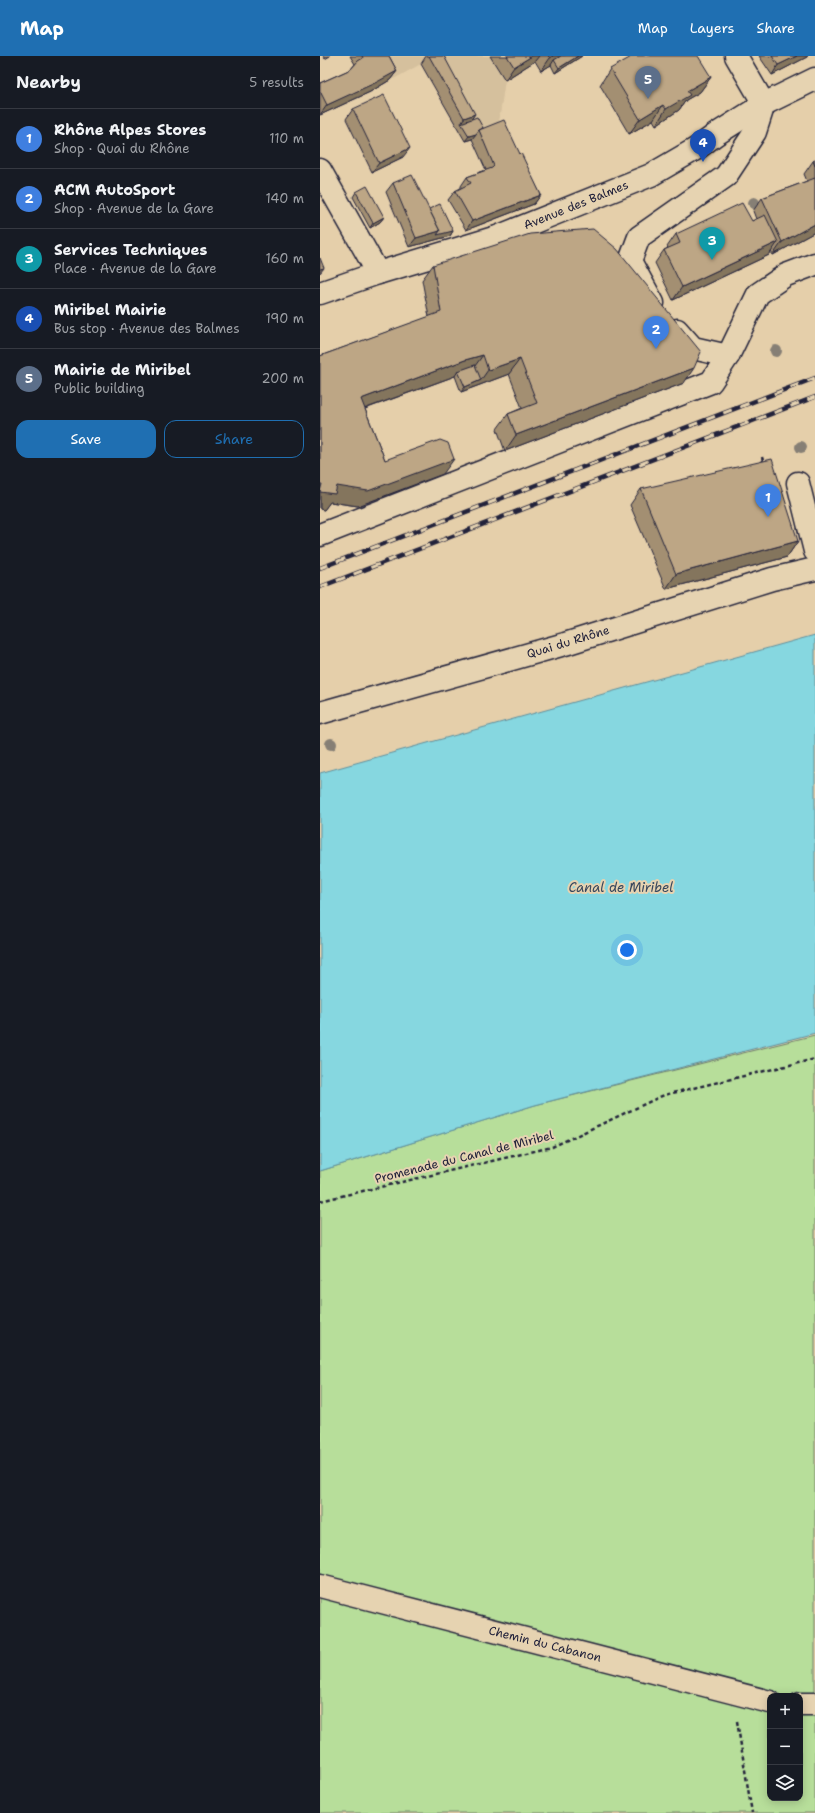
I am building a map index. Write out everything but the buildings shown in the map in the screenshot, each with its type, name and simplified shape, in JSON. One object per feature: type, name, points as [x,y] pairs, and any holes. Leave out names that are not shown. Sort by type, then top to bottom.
[{"type":"street","points":[[728,356],[693,348],[653,302],[630,261],[639,238],[726,176],[755,132],[764,104],[736,56]]},
{"type":"street","name":"Avenue des Balmes","points":[[320,293],[378,273],[498,237],[651,175],[699,147],[764,104],[815,79]]},
{"type":"street","points":[[320,170],[378,273]]},
{"type":"street","points":[[320,535],[711,382],[728,356],[758,294],[786,275],[815,264]]},
{"type":"street","points":[[798,484],[815,551]]},
{"type":"street","name":"Quai du Rhône","points":[[320,713],[565,644],[772,579],[815,569]]},
{"type":"street","name":"Chemin du Cabanon","points":[[320,1586],[767,1701]]},
{"type":"street","points":[[803,1704],[815,1704]]},
{"type":"path","points":[[762,457],[764,464]]},
{"type":"path","name":"Promenade du Canal de Miribel","points":[[320,1201],[552,1147],[664,1095],[815,1059]]},
{"type":"path","points":[[733,1693],[752,1813]]},
{"type":"shaded area","points":[[350,56],[565,56],[541,71],[535,61],[505,80],[498,129],[465,141],[421,64],[370,92]]},
{"type":"green space","points":[[815,1035],[815,1813],[320,1813],[320,1171],[535,1105]]},
{"type":"water","name":"Canal de Miribel","points":[[815,635],[815,1033],[535,1105],[320,1171],[320,773]]},
{"type":"railway","points":[[320,568],[815,378]]},
{"type":"railway","points":[[320,587],[815,397]]},
{"type":"place","name":"Mairie de Miribel","points":[[648,99]]},
{"type":"place","name":"Miribel Mairie","points":[[703,162]]},
{"type":"place","name":"Services Techniques","points":[[712,260]]},
{"type":"place","name":"ACM AutoSport","points":[[656,349]]},
{"type":"place","name":"Rhône Alpes Stores","points":[[768,517]]}]
